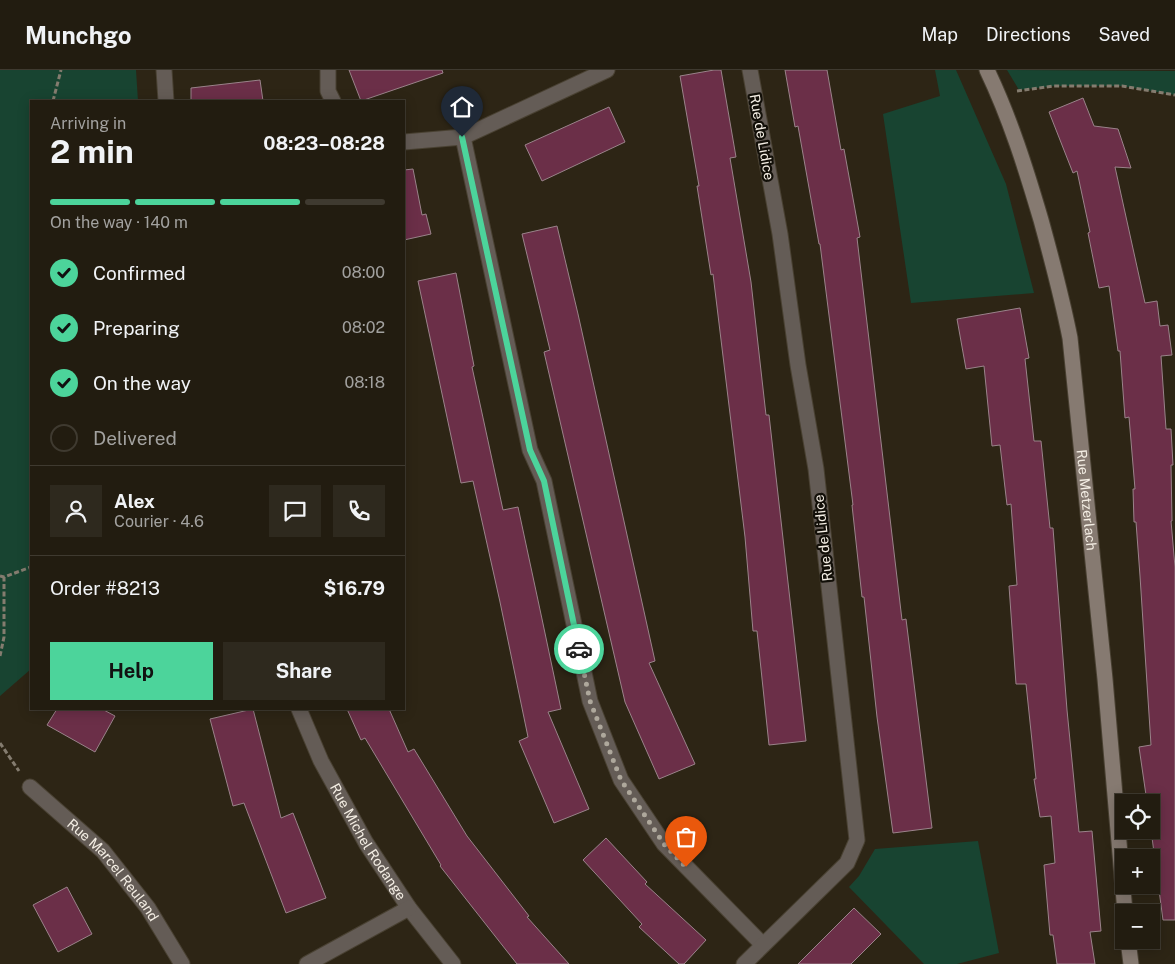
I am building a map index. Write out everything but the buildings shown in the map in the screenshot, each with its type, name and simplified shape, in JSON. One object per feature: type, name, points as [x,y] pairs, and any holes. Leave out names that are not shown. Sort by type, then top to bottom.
[{"type":"main road","name":"Rue Metzerlach","points":[[987,70],[1000,96],[1029,177],[1062,293],[1070,338],[1105,680],[1123,904]]},
{"type":"main road","points":[[1129,949],[1131,964]]},
{"type":"street","points":[[164,70],[166,100]]},
{"type":"street","points":[[328,70],[328,91],[332,100]]},
{"type":"street","points":[[405,142],[462,137],[607,70]]},
{"type":"street","name":"Rue de Lidice","points":[[744,964],[847,863],[857,840],[816,469],[798,365],[780,234],[750,70]]},
{"type":"street","points":[[462,137],[530,450],[544,481],[590,701],[621,780],[664,844],[763,945]]},
{"type":"street","name":"Rue Michel Rodange","points":[[299,710],[321,761],[366,843],[409,908],[453,964]]},
{"type":"street","name":"Rue Marcel Reuland","points":[[30,787],[103,850],[148,908],[182,964]]},
{"type":"street","points":[[307,964],[409,908]]},
{"type":"path","points":[[53,100],[61,70]]},
{"type":"path","points":[[1000,96],[1019,90],[1054,86],[1122,86],[1175,95]]},
{"type":"path","points":[[0,656],[4,637],[2,577],[30,567]]},
{"type":"path","points":[[0,743],[30,787]]},
{"type":"green space","points":[[0,70],[136,70],[138,100],[30,100],[30,670],[0,696]]},
{"type":"green space","points":[[935,70],[956,70],[1006,184],[1034,293],[911,303],[883,114],[940,96]]},
{"type":"green space","points":[[1007,70],[1175,71],[1175,95],[1122,86],[1054,86],[1019,90]]},
{"type":"green space","points":[[978,841],[999,953],[957,964],[924,964],[849,887],[859,876],[875,849]]},
{"type":"way so far","points":[[579,649],[590,701],[621,780],[664,844],[686,867]]},
{"type":"route","points":[[462,137],[530,450],[544,481],[579,649]]}]
